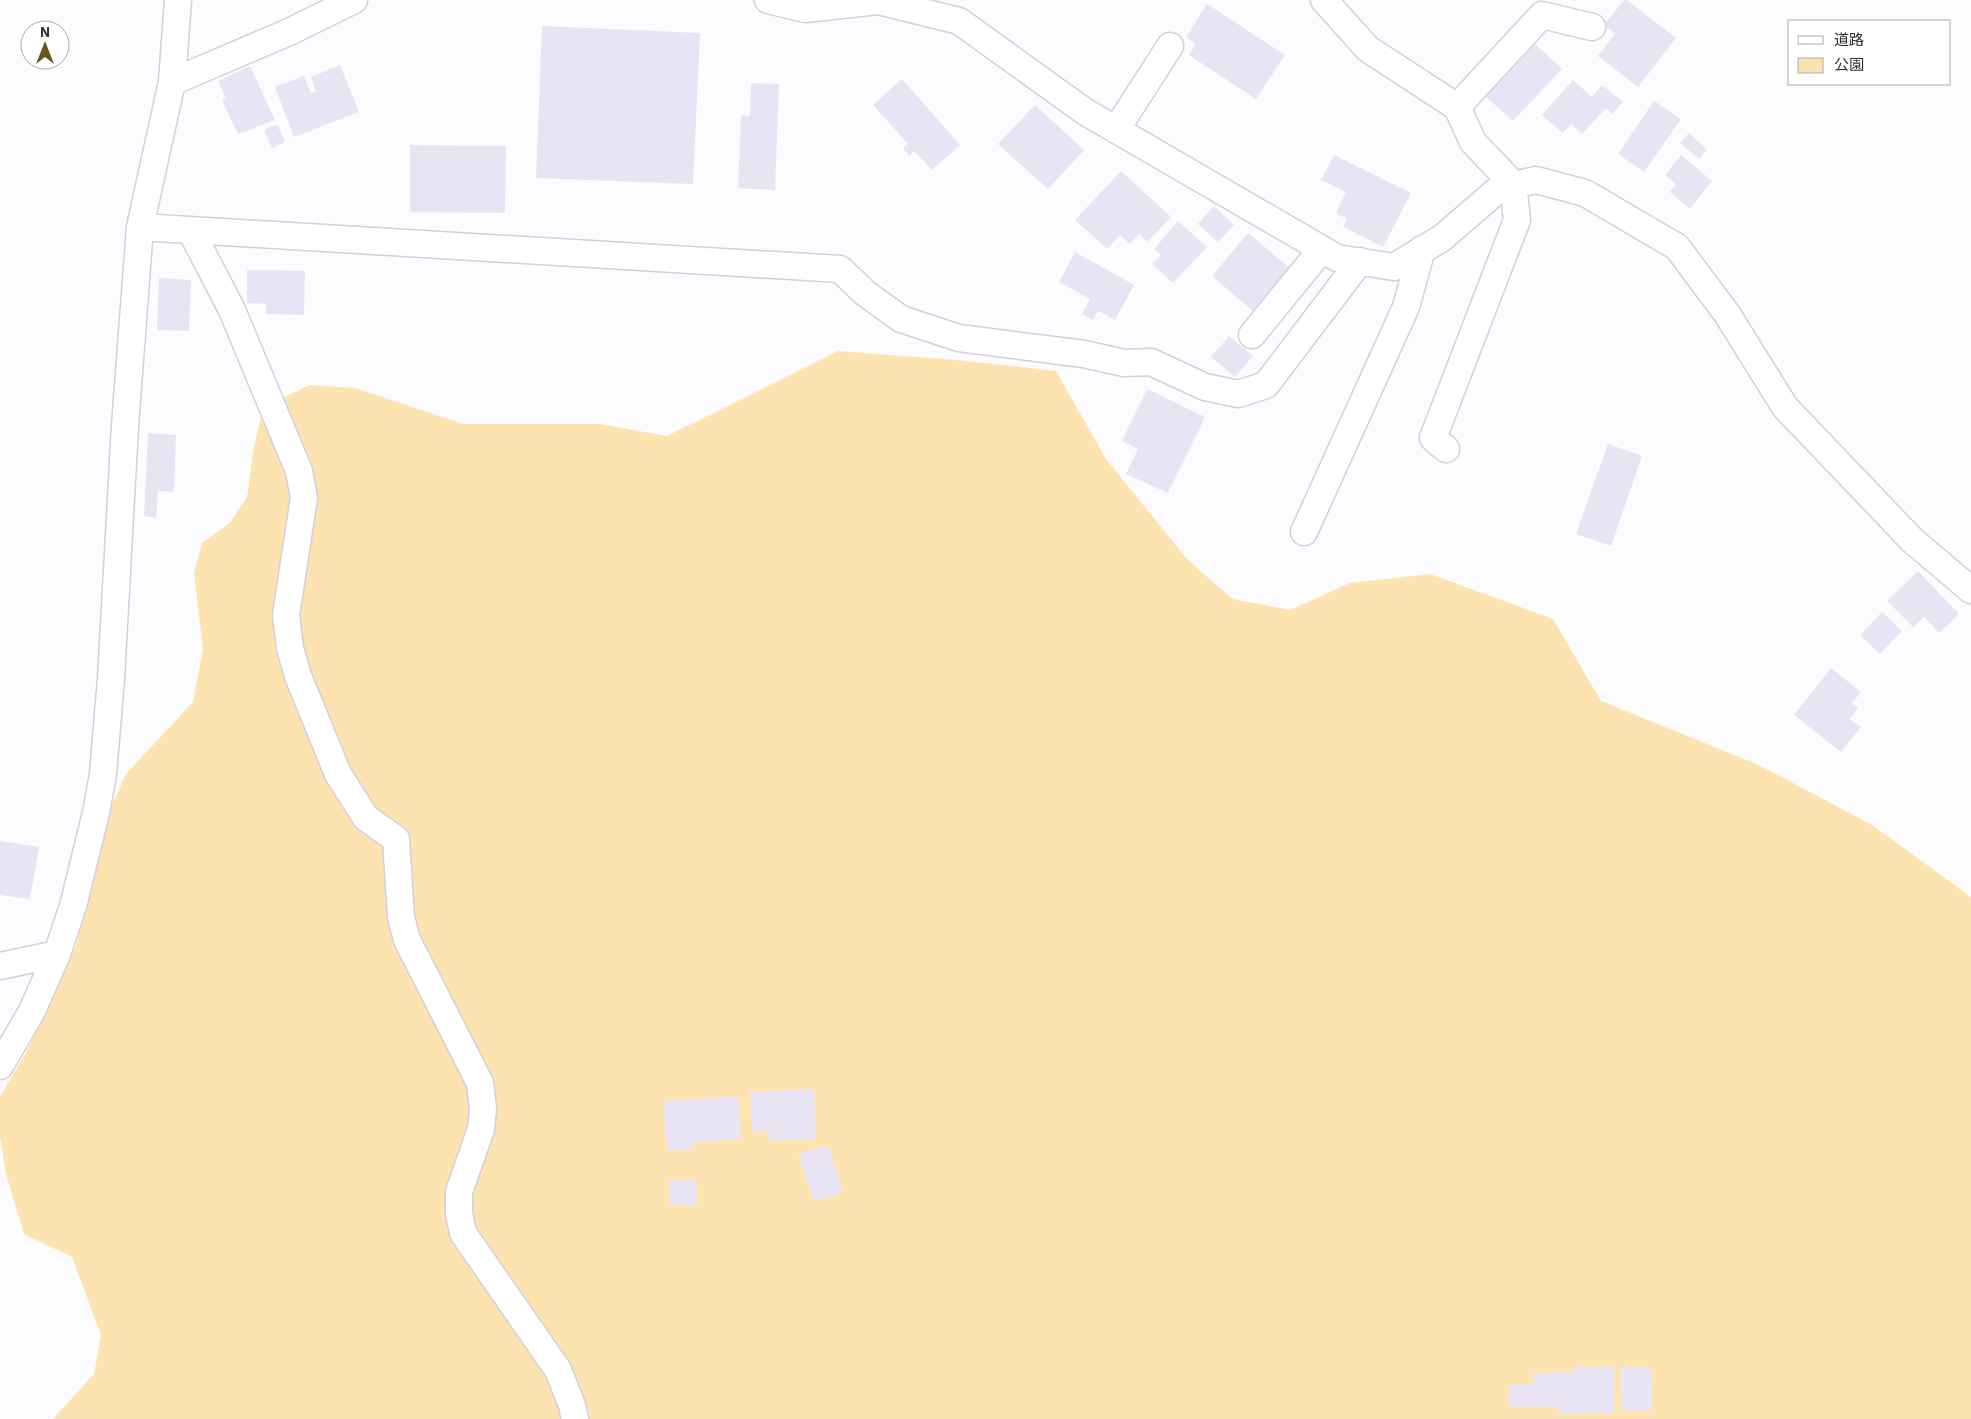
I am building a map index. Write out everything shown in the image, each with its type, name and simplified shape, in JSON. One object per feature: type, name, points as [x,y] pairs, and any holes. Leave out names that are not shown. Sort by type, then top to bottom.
[{"type":"street","points":[[0,1066],[32,1011],[56,954],[73,906],[96,813],[103,774],[111,679],[125,426],[140,227],[172,82],[178,0]]},
{"type":"street","points":[[172,82],[289,32],[354,0]]},
{"type":"street","points":[[768,0],[805,9],[878,2],[959,21],[1084,111],[1337,258],[1394,267],[1442,238],[1500,188],[1513,184],[1536,180],[1585,193],[1677,247],[1727,314],[1785,406],[1912,540],[1971,590]]},
{"type":"street","points":[[1324,0],[1368,49],[1457,107],[1473,142],[1513,184],[1517,220],[1433,438],[1446,449]]},
{"type":"street","points":[[1457,107],[1542,15],[1592,27]]},
{"type":"street","points":[[1116,130],[1170,46]]},
{"type":"street","points":[[140,227],[840,269],[866,293],[901,319],[959,338],[1084,354],[1124,362],[1151,362],[1205,387],[1238,394],[1266,384],[1360,261]]},
{"type":"street","points":[[190,231],[232,310],[299,471],[304,498],[286,615],[290,648],[298,676],[338,774],[366,818],[396,839],[401,916],[407,940],[480,1083],[483,1109],[480,1129],[459,1192],[459,1213],[463,1232],[558,1370],[572,1405],[575,1419]]},
{"type":"street","points":[[1252,335],[1322,249]]},
{"type":"street","points":[[1304,532],[1406,307],[1422,249]]},
{"type":"street","points":[[0,966],[56,954]]},
{"type":"green space","points":[[838,351],[956,360],[1056,371],[1106,459],[1187,559],[1232,599],[1290,610],[1350,583],[1430,574],[1553,619],[1601,701],[1759,765],[1872,825],[1971,897],[1971,1419],[53,1419],[94,1374],[101,1335],[72,1257],[24,1234],[6,1174],[0,1136],[0,1097],[28,1049],[76,946],[107,816],[126,774],[193,702],[203,649],[194,573],[202,543],[230,523],[247,497],[253,452],[263,407],[310,385],[355,388],[463,424],[599,424],[667,436]]},
{"type":"building","points":[[1624,0],[1627,0],[1676,38],[1638,87],[1598,56],[1615,34],[1604,25]]},
{"type":"building","points":[[1207,4],[1285,55],[1256,99],[1189,55],[1196,44],[1186,37]]},
{"type":"building","points":[[542,26],[700,33],[693,184],[536,178]]},
{"type":"building","points":[[1535,44],[1562,69],[1513,121],[1486,97]]},
{"type":"building","points":[[340,65],[359,112],[294,137],[275,87],[304,76],[311,93],[316,92],[311,77]]},
{"type":"building","points":[[250,66],[275,120],[238,134],[222,100],[226,98],[218,81]]},
{"type":"building","points":[[902,79],[960,145],[932,170],[914,151],[909,156],[903,148],[908,144],[873,105]]},
{"type":"building","points":[[1573,80],[1592,97],[1602,85],[1623,102],[1612,114],[1606,108],[1582,134],[1571,124],[1563,133],[1542,115]]},
{"type":"building","points":[[751,83],[779,84],[775,190],[738,188],[741,115],[750,116]]},
{"type":"building","points":[[1654,101],[1681,119],[1644,172],[1618,154]]},
{"type":"building","points":[[1035,105],[1084,150],[1048,189],[998,144]]},
{"type":"building","points":[[277,124],[285,142],[272,148],[264,130]]},
{"type":"building","points":[[1689,133],[1707,150],[1699,159],[1680,143]]},
{"type":"building","points":[[410,145],[506,146],[505,213],[410,212]]},
{"type":"building","points":[[1334,155],[1411,193],[1383,247],[1343,227],[1347,219],[1336,213],[1346,192],[1321,180]]},
{"type":"building","points":[[1681,155],[1712,181],[1690,209],[1670,192],[1676,184],[1665,175]]},
{"type":"building","points":[[1121,171],[1171,217],[1147,242],[1139,234],[1130,244],[1120,235],[1107,249],[1075,220]]},
{"type":"building","points":[[1214,206],[1234,225],[1218,242],[1198,224]]},
{"type":"building","points":[[1178,221],[1207,247],[1173,283],[1152,264],[1161,255],[1154,249]]},
{"type":"building","points":[[1248,233],[1291,269],[1255,313],[1212,276]]},
{"type":"building","points":[[1075,252],[1134,285],[1115,320],[1098,311],[1093,320],[1082,314],[1090,299],[1059,282]]},
{"type":"building","points":[[247,270],[305,271],[304,315],[266,314],[266,304],[247,303]]},
{"type":"building","points":[[159,278],[191,280],[189,331],[157,330]]},
{"type":"building","points":[[1229,336],[1253,356],[1235,377],[1211,357]]},
{"type":"building","points":[[1147,389],[1205,417],[1168,493],[1126,474],[1138,449],[1122,441]]},
{"type":"building","points":[[148,433],[176,435],[174,492],[158,491],[156,518],[144,516]]},
{"type":"building","points":[[1608,444],[1642,456],[1611,546],[1576,534]]},
{"type":"building","points":[[1918,571],[1959,614],[1939,633],[1924,617],[1913,627],[1887,601]]},
{"type":"building","points":[[1882,612],[1902,631],[1880,654],[1860,635]]},
{"type":"building","points":[[1831,668],[1861,692],[1852,703],[1858,708],[1850,719],[1861,727],[1841,752],[1794,715]]},
{"type":"building","points":[[0,841],[39,847],[30,899],[0,895]]},
{"type":"building","points":[[814,1089],[816,1139],[770,1141],[769,1131],[752,1132],[750,1092]]},
{"type":"building","points":[[738,1096],[741,1139],[693,1142],[693,1149],[667,1151],[663,1101]]},
{"type":"building","points":[[828,1145],[843,1192],[814,1202],[798,1154]]},
{"type":"building","points":[[669,1180],[697,1180],[697,1205],[669,1205]]},
{"type":"building","points":[[1573,1367],[1614,1367],[1614,1413],[1559,1414],[1559,1407],[1509,1407],[1509,1384],[1533,1384],[1533,1373],[1573,1372]]},
{"type":"building","points":[[1620,1367],[1651,1367],[1652,1410],[1621,1411]]}]
